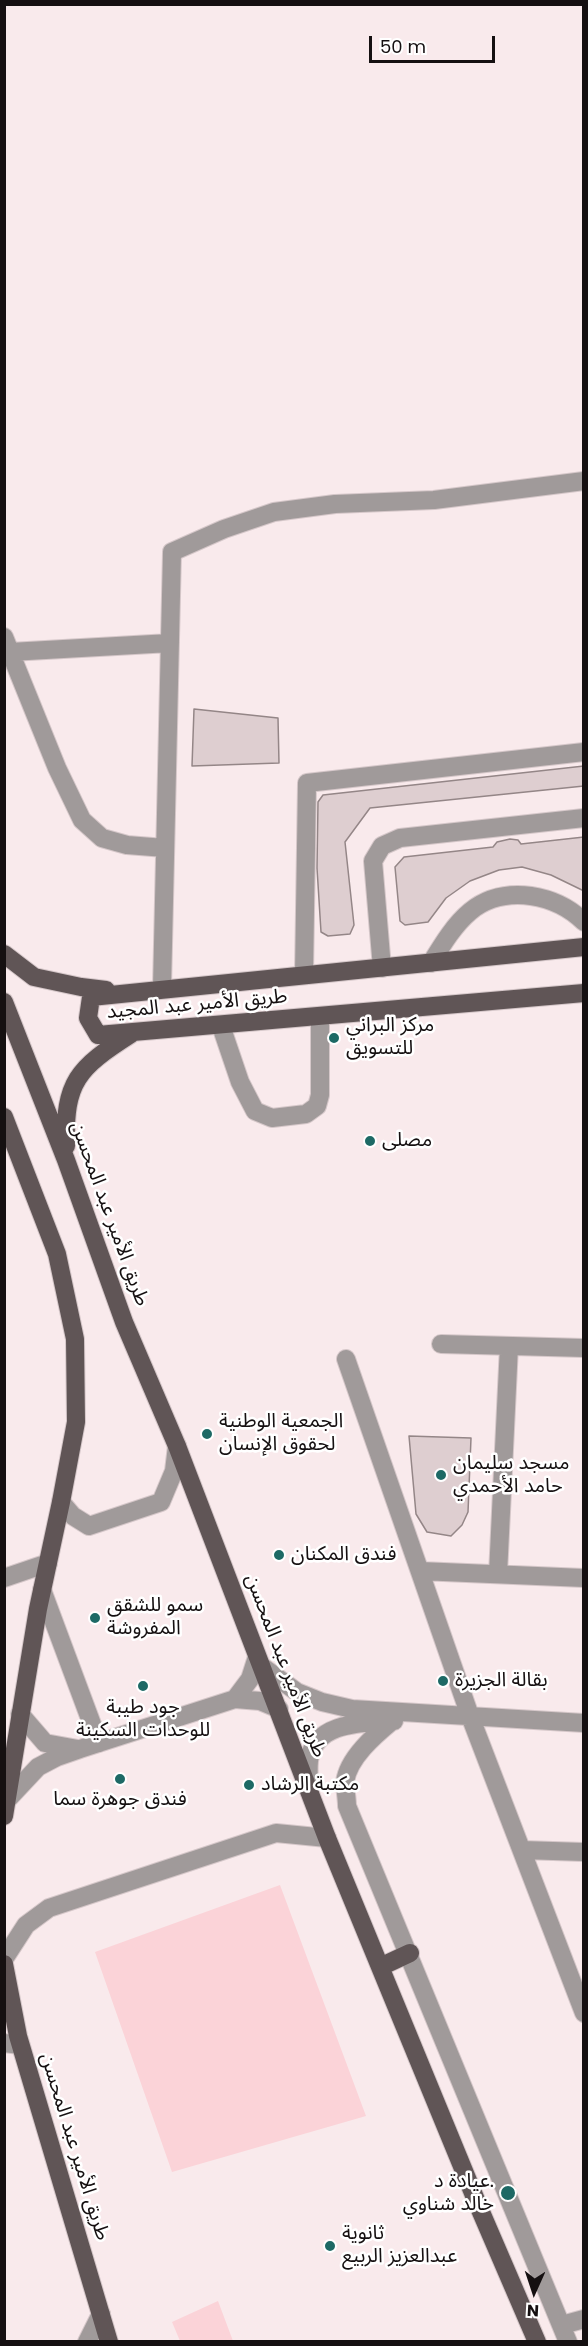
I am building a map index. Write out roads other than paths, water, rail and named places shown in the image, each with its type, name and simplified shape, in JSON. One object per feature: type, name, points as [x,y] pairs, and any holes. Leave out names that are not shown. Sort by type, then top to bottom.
[{"type":"main road","name":"طريق الأمير عبد المجيد","points":[[584,947],[91,997],[88,1018],[98,1035],[131,1034],[584,993]]},
{"type":"main road","points":[[4,954],[34,977],[81,987],[128,992]]},
{"type":"main road","name":"طريق الأمير عبد المحسن","points":[[4,1002],[66,1160],[124,1322],[177,1446],[279,1709],[309,1794],[478,2205],[537,2342]]},
{"type":"main road","points":[[66,1160],[65,1115],[71,1090],[85,1067],[105,1050],[131,1034]]},
{"type":"main road","points":[[4,1117],[57,1254],[75,1339],[76,1422],[42,1590],[6,1807]]},
{"type":"main road","points":[[380,1967],[410,1953]]},
{"type":"main road","name":"طريق الأمير عبد المحسن","points":[[4,1964],[12,2044],[109,2342]]},
{"type":"street","points":[[162,988],[172,552],[224,528],[274,512],[335,504],[434,500],[584,481]]},
{"type":"street","points":[[165,848],[127,845],[102,838],[82,820],[57,768],[7,644],[170,643]]},
{"type":"street","points":[[304,975],[307,783],[584,752]]},
{"type":"street","points":[[382,968],[373,861],[382,846],[400,838],[584,818]]},
{"type":"street","points":[[431,963],[454,926],[472,909],[490,898],[515,894],[549,899],[584,922]]},
{"type":"street","points":[[221,1026],[247,1099],[255,1111],[272,1118],[306,1114],[317,1106],[320,1095],[320,1017]]},
{"type":"street","points":[[441,1344],[584,1348]]},
{"type":"street","points":[[498,1574],[509,1346]]},
{"type":"street","points":[[346,1359],[470,1716],[584,2013]]},
{"type":"street","points":[[61,1502],[73,1516],[89,1526],[161,1502],[174,1471],[177,1446]]},
{"type":"street","points":[[4,1578],[48,1563]]},
{"type":"street","points":[[420,1571],[584,1578]]},
{"type":"street","points":[[42,1590],[99,1743]]},
{"type":"street","points":[[235,1699],[250,1679],[259,1661],[297,1692],[322,1702],[352,1709],[584,1723]]},
{"type":"street","points":[[6,1807],[38,1767],[57,1757],[235,1699],[260,1701],[279,1709]]},
{"type":"street","points":[[20,1714],[45,1743],[80,1749]]},
{"type":"street","points":[[309,1794],[309,1759],[317,1741],[333,1728],[359,1723],[470,1716]]},
{"type":"street","points":[[392,1721],[372,1737],[357,1755],[345,1780],[347,1806],[410,1953],[565,2333],[584,2319]]},
{"type":"street","points":[[4,1959],[26,1925],[48,1908],[276,1833],[327,1838]]},
{"type":"street","points":[[522,1850],[584,1852]]},
{"type":"street","points":[[87,2342],[101,2314]]},
{"type":"place","name":"مركز البراني للتسويق","points":[[334,1038]]},
{"type":"place","name":"مصلى","points":[[370,1141]]},
{"type":"place","name":"الجمعية الوطنية لحقوق الإنسان","points":[[207,1434]]},
{"type":"place","name":"مسجد سليمان حامد الأحمدي","points":[[441,1475]]},
{"type":"place","name":"فندق المكنان","points":[[279,1555]]},
{"type":"place","name":"سمو للشقق المفروشة","points":[[95,1618]]},
{"type":"place","name":"بقالة الجزيرة","points":[[443,1681]]},
{"type":"place","name":"جود طيبة للوحدات السكينة","points":[[143,1686]]},
{"type":"place","name":"فندق جوهرة سما","points":[[120,1779]]},
{"type":"place","name":"مكتبة الرشاد","points":[[249,1785]]},
{"type":"place","name":"عيادة د. خالد شناوي","points":[[508,2193]]},
{"type":"place","name":"ثانوية عبدالعزيز الربيع","points":[[330,2246]]}]
